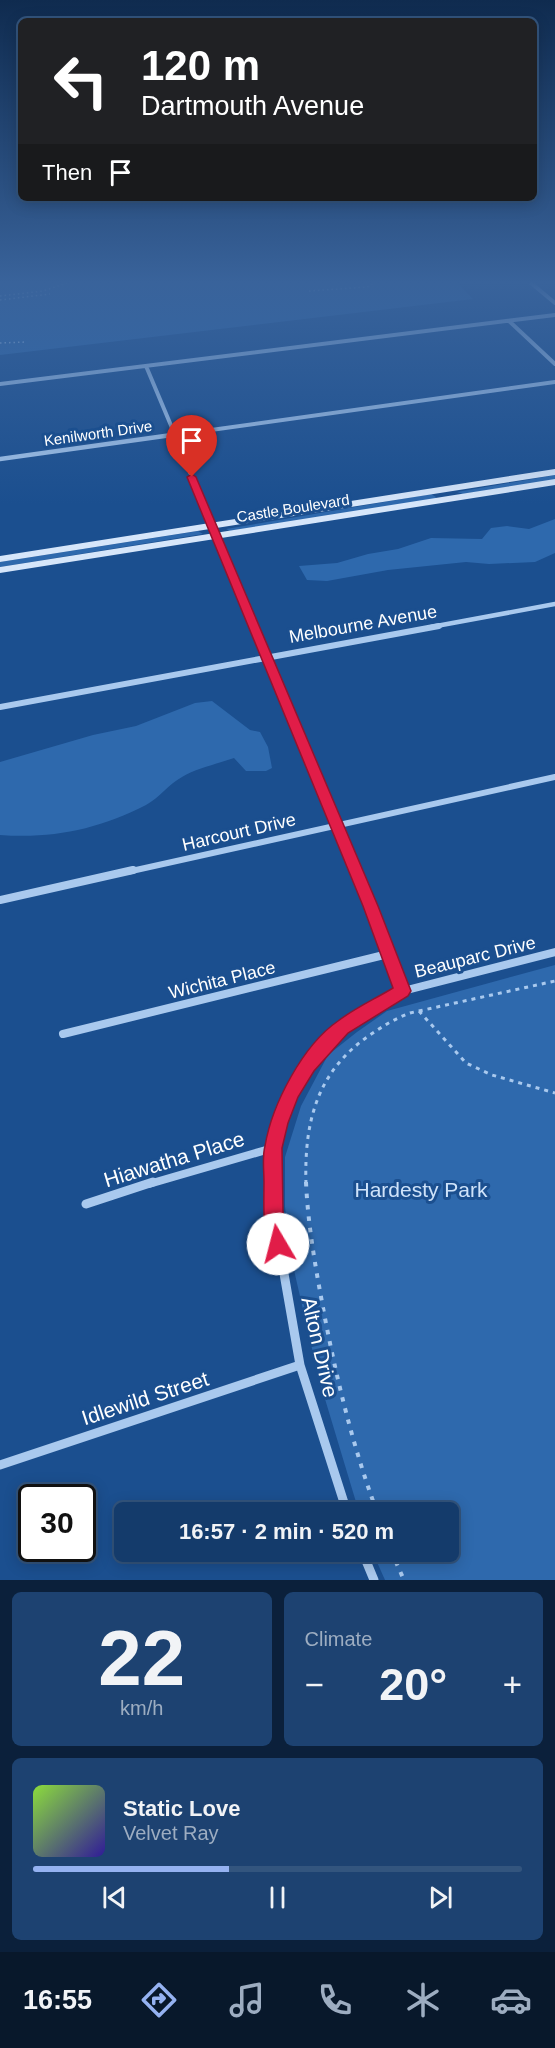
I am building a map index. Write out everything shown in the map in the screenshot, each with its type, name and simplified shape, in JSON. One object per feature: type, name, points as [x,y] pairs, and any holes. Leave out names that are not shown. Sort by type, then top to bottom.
[{"type":"street","points":[[0,384],[221,357]]},
{"type":"street","points":[[146,366],[268,657],[403,991]]},
{"type":"street","name":"Kenilworth Drive","points":[[0,459],[555,382]]},
{"type":"street","name":"Castle Boulevard","points":[[0,560],[555,472]]},
{"type":"street","name":"Castle Boulevard","points":[[0,570],[555,482]]},
{"type":"street","points":[[442,490],[449,498]]},
{"type":"street","name":"Melbourne Avenue","points":[[0,707],[555,604]]},
{"type":"street","name":"Harcourt Drive","points":[[0,900],[555,777]]},
{"type":"street","name":"Beauparc Drive","points":[[403,991],[555,952]]},
{"type":"street","name":"Wichita Place","points":[[63,1034],[388,954]]},
{"type":"street","name":"Alton Drive","points":[[344,1502],[300,1365],[273,1211],[273,1148],[283,1112],[308,1065],[342,1027],[403,991]]},
{"type":"street","name":"Hiawatha Place","points":[[86,1204],[273,1148]]},
{"type":"street","name":"Idlewild Street","points":[[0,1465],[300,1365]]},
{"type":"street","points":[[367,1562],[374,1580]]},
{"type":"path","points":[[373,1502],[344,1412],[315,1265],[308,1214],[309,1134],[315,1104],[336,1063],[387,1024],[419,1011],[467,998],[555,981]]},
{"type":"path","points":[[419,1011],[466,1063],[492,1075],[555,1093]]},
{"type":"path","points":[[397,1562],[404,1580]]},
{"type":"green space","points":[[555,475],[555,480],[463,494],[457,492]]},
{"type":"green space","points":[[431,494],[436,497],[435,499],[230,531],[226,529]]},
{"type":"green space","points":[[555,519],[555,553],[535,562],[489,564],[466,562],[388,570],[327,581],[307,580],[299,566],[337,563],[368,554],[398,549],[431,538],[482,539],[491,528],[507,526],[529,529]]},
{"type":"green space","points":[[198,531],[203,534],[0,567],[0,562]]},
{"type":"green space","points":[[212,701],[250,730],[260,732],[268,747],[272,768],[266,771],[246,771],[234,758],[188,774],[146,805],[93,826],[57,834],[0,835],[0,762],[93,735],[136,726],[195,703]]},
{"type":"green space","name":"Hardesty Park","points":[[555,965],[555,1580],[385,1580],[377,1562],[459,1562],[459,1502],[356,1502],[319,1379],[291,1257],[285,1207],[285,1157],[301,1106],[328,1055],[387,1011]]},
{"type":"route","points":[[192,477],[371,906],[403,991],[342,1027],[308,1065],[292,1091],[279,1123],[273,1148],[273,1211],[278,1244]]}]
